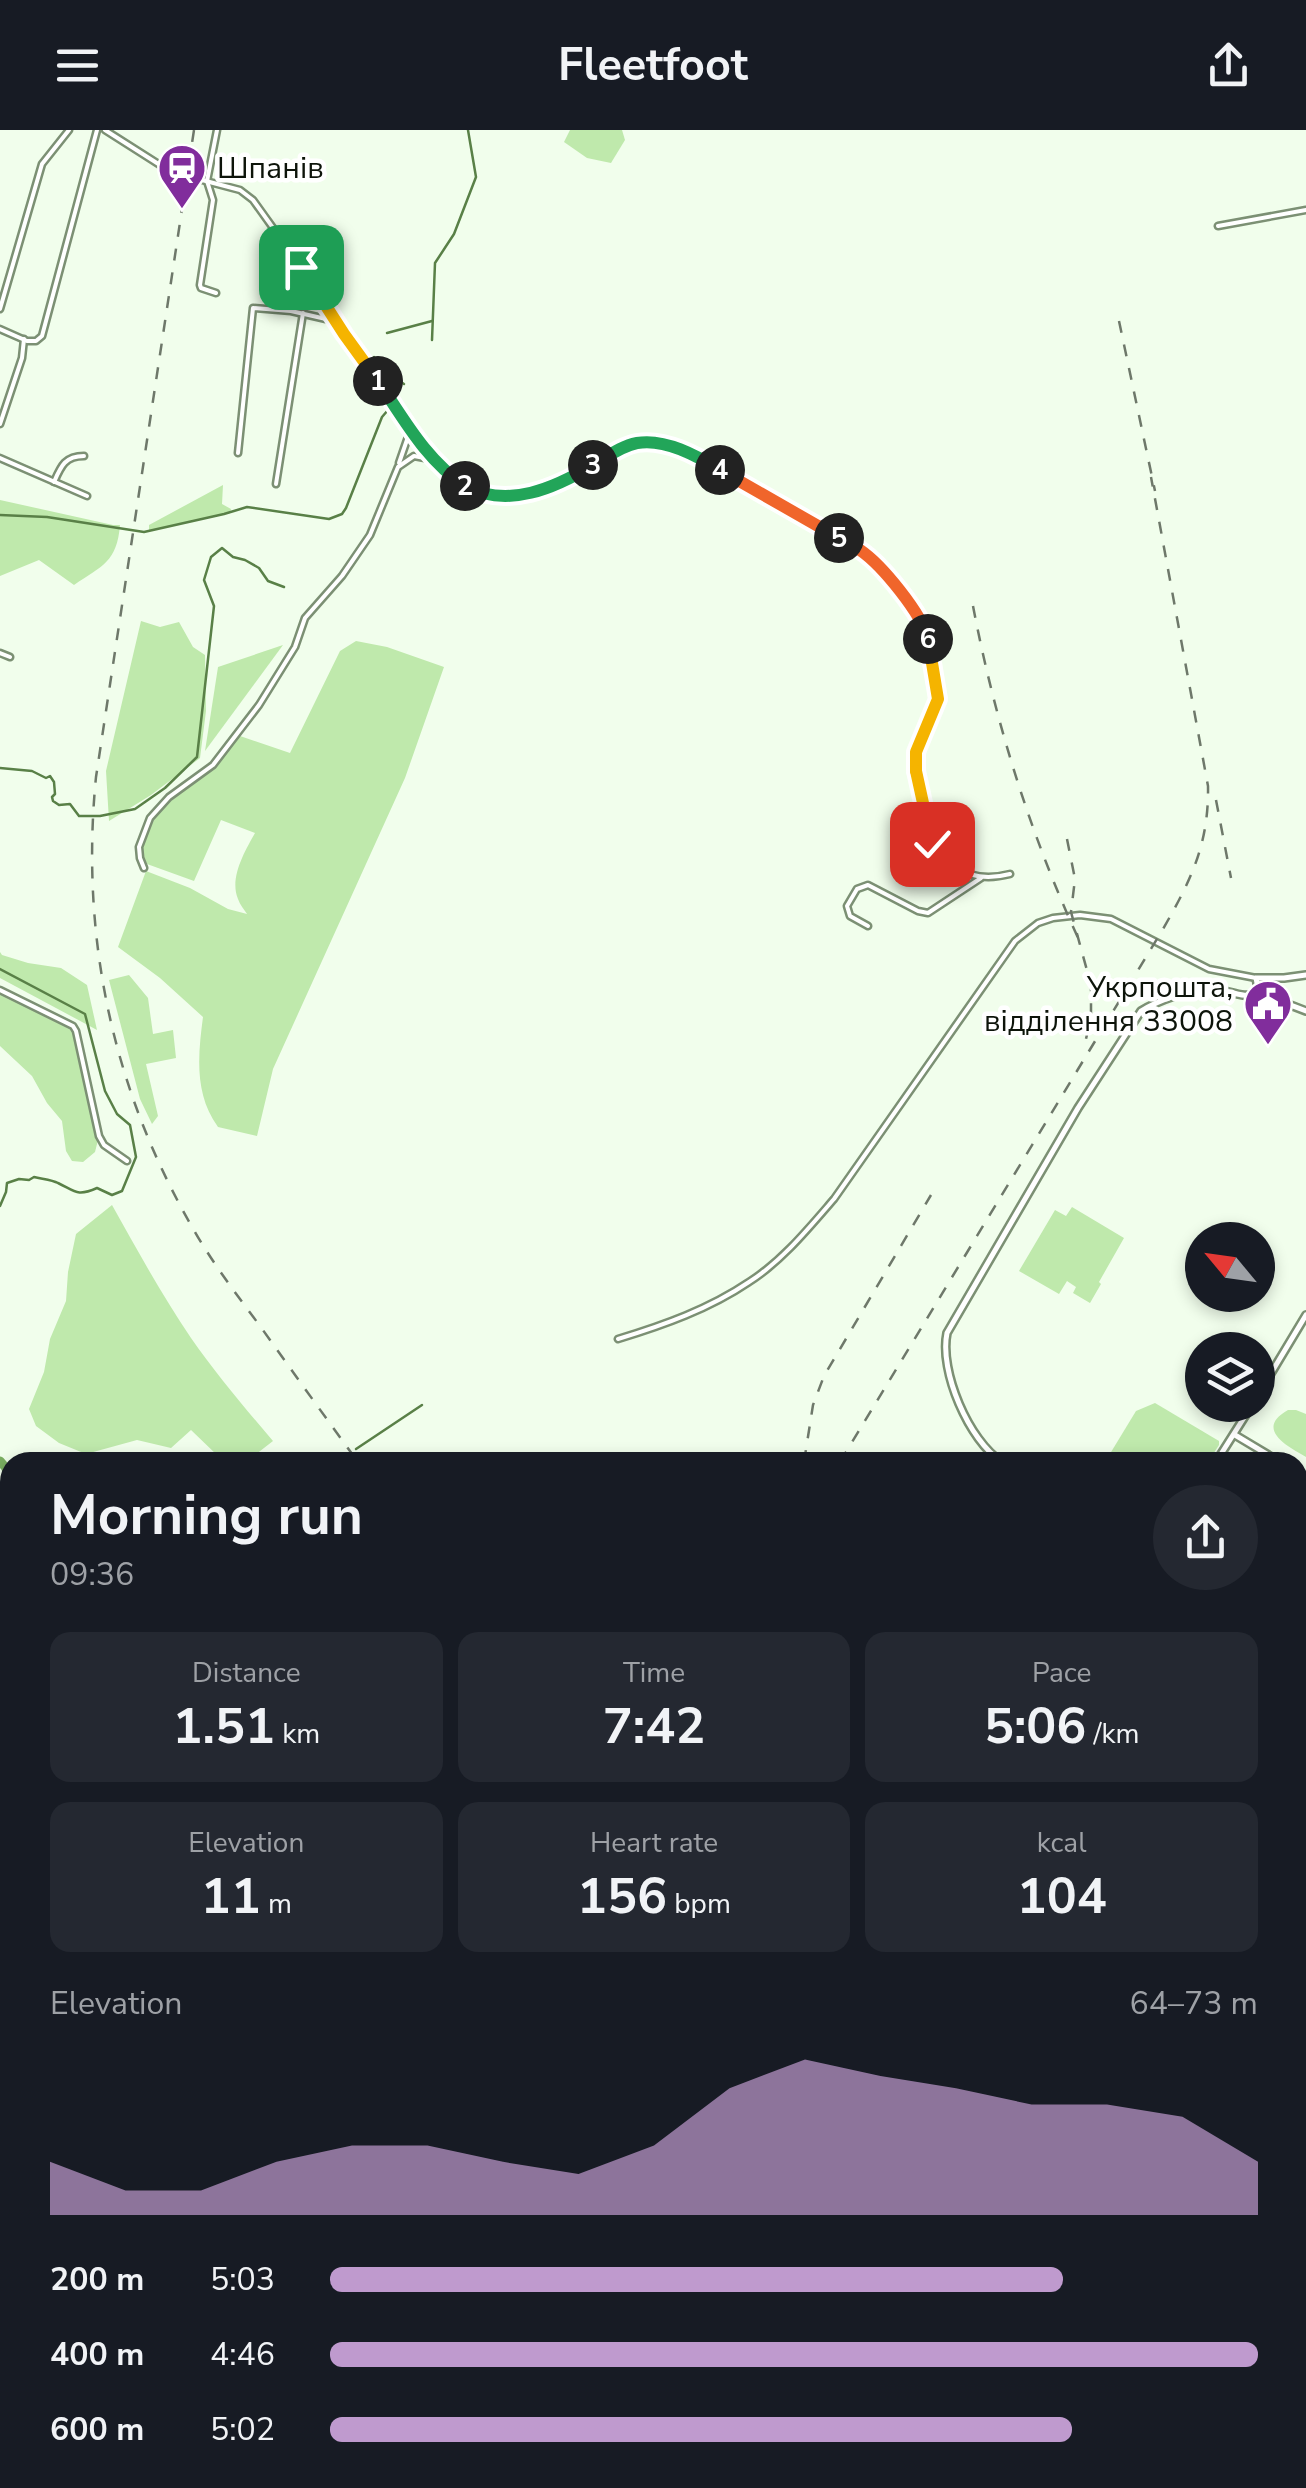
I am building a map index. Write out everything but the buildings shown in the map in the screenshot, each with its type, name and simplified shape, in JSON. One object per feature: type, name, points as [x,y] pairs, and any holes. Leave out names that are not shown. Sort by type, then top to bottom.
[{"type":"street","points":[[0,309],[42,164],[69,130]]},
{"type":"street","points":[[0,329],[36,341],[44,331],[97,130]]},
{"type":"street","points":[[105,130],[160,166],[240,190],[253,200],[409,430],[435,462],[469,489],[499,496],[546,490],[618,451],[636,444],[656,443],[701,458],[860,549],[925,627],[938,699],[916,752],[917,776],[936,854],[981,878]]},
{"type":"street","points":[[216,292],[201,288],[200,284],[213,200],[207,181],[217,130]]},
{"type":"street","points":[[1218,226],[1306,210]]},
{"type":"street","points":[[238,453],[253,308],[334,318]]},
{"type":"street","points":[[276,484],[303,314]]},
{"type":"street","points":[[0,424],[22,358],[24,340]]},
{"type":"street","points":[[144,868],[140,847],[150,818],[170,796],[212,764],[259,705],[294,647],[305,618],[342,576],[370,535],[409,430]]},
{"type":"street","points":[[54,482],[61,465],[84,456]]},
{"type":"street","points":[[398,467],[414,456],[435,462]]},
{"type":"street","points":[[0,458],[86,496]]},
{"type":"street","points":[[0,652],[10,657]]},
{"type":"street","points":[[868,926],[850,916],[847,906],[857,889],[868,884],[928,913],[981,878],[1010,874]]},
{"type":"street","points":[[618,1339],[678,1319],[750,1282],[799,1239],[834,1199],[1015,940],[1038,923],[1080,914],[1111,919],[1209,969],[1256,978],[1306,975]]},
{"type":"street","points":[[1256,978],[1259,993]]},
{"type":"street","points":[[987,1452],[954,1388],[944,1354],[947,1332],[1078,1108],[1141,1010],[1212,989],[1250,997],[1259,993],[1306,1011]]},
{"type":"street","points":[[0,990],[73,1026],[99,1136],[104,1145],[127,1161]]},
{"type":"street","points":[[1275,1367],[1306,1315]]},
{"type":"street","points":[[1223,1452],[1242,1422]]},
{"type":"street","points":[[1235,1434],[1264,1452]]},
{"type":"green space","points":[[570,130],[622,130],[625,140],[611,163],[587,158],[564,142]]},
{"type":"green space","points":[[223,485],[222,504],[231,509],[230,513],[149,531],[149,525]]},
{"type":"green space","points":[[0,500],[120,525],[112,555],[74,585],[39,560],[0,576]]},
{"type":"green space","points":[[141,621],[160,627],[179,622],[193,647],[205,655],[206,711],[200,758],[109,821],[106,771]]},
{"type":"green space","points":[[356,641],[387,647],[444,667],[405,778],[273,1069],[257,1136],[218,1127],[201,1088],[203,1017],[118,947],[146,871],[247,914],[238,899],[235,882],[255,833],[221,820],[194,881],[147,864],[144,841],[163,807],[214,767],[240,736],[290,753],[340,651]]},
{"type":"green space","points":[[283,645],[205,751],[218,667]]},
{"type":"green space","points":[[0,952],[28,963],[61,968],[87,985],[97,1030],[0,978]]},
{"type":"green space","points":[[129,975],[148,998],[153,1034],[173,1030],[176,1058],[146,1064],[158,1116],[152,1124],[140,1099],[109,980]]},
{"type":"green space","points":[[0,992],[74,1032],[98,1140],[95,1152],[83,1162],[72,1161],[66,1151],[62,1121],[32,1076],[0,1046]]},
{"type":"green space","points":[[112,1205],[191,1338],[273,1441],[259,1452],[214,1452],[191,1430],[171,1448],[137,1440],[81,1452],[59,1443],[36,1426],[29,1409],[66,1301],[76,1234]]},
{"type":"green space","points":[[1072,1207],[1124,1238],[1090,1303],[1073,1293],[1076,1287],[1067,1281],[1059,1294],[1019,1271],[1055,1210],[1066,1216]]},
{"type":"green space","points":[[1155,1403],[1219,1441],[1214,1452],[1111,1452],[1136,1411]]},
{"type":"green space","points":[[1288,1410],[1306,1414],[1306,1452],[1298,1452],[1278,1437],[1274,1424]]},
{"type":"waterway","points":[[432,340],[435,263],[454,234],[476,177],[468,130]]},
{"type":"waterway","points":[[387,333],[432,321]]},
{"type":"waterway","points":[[374,357],[380,368],[404,384]]},
{"type":"waterway","points":[[0,515],[47,517],[144,532],[247,507],[329,519],[346,508],[382,417],[398,405]]},
{"type":"waterway","points":[[0,768],[50,776],[54,782],[53,801],[70,804],[79,816],[135,809],[165,788],[197,757],[214,606],[204,580],[211,557],[222,548],[259,568],[268,581],[284,587]]},
{"type":"waterway","points":[[0,969],[85,1014],[105,1091],[117,1114],[130,1125],[136,1157],[122,1191],[112,1195],[97,1188],[76,1192],[34,1177],[7,1183],[0,1206]]},
{"type":"waterway","points":[[356,1449],[422,1405]]},
{"type":"railway","points":[[194,130],[96,777],[92,837],[99,955],[123,1069],[167,1179],[218,1268],[351,1452]]},
{"type":"railway","points":[[1119,321],[1155,491]]},
{"type":"railway","points":[[846,1452],[1163,929],[1202,844],[1208,786],[1151,477]]},
{"type":"railway","points":[[973,606],[1016,776],[1079,940]]},
{"type":"railway","points":[[1216,800],[1231,878]]},
{"type":"railway","points":[[1067,839],[1075,879],[1071,912],[1091,985],[1091,1018],[1085,1043]]},
{"type":"railway","points":[[806,1452],[813,1405],[824,1376],[931,1195]]},
{"type":"place","name":"Шпанів","points":[[182,210]]},
{"type":"place","name":"Укрпошта, відділення 33008","points":[[1268,1046]]},
{"type":"route","points":[[301,267],[409,430],[438,465],[469,489],[499,496],[546,490],[618,451],[636,444],[656,443],[701,458],[860,549],[918,615],[931,650],[938,699],[914,761],[932,844]]}]
